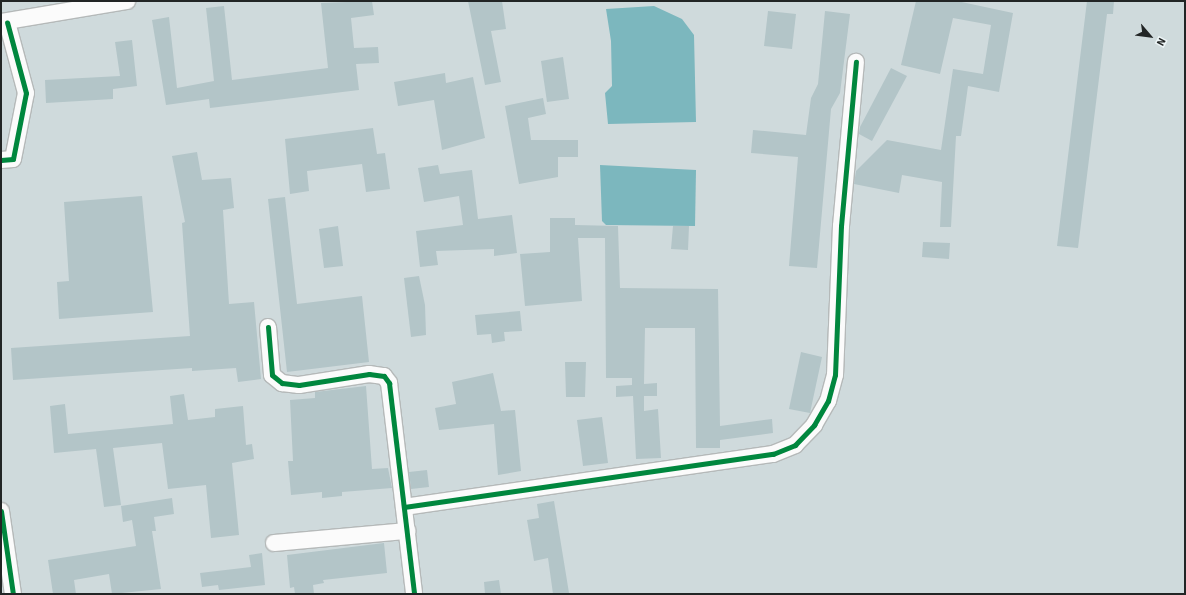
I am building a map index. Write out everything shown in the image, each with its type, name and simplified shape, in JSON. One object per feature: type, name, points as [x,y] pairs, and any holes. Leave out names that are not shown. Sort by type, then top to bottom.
[{"type":"street","points":[[1,160],[13,159],[26,93],[4,22],[127,1]]},
{"type":"street","points":[[404,507],[773,454],[795,445],[814,424],[828,401],[835,375],[841,226],[856,62]]},
{"type":"street","points":[[268,327],[272,375],[282,383],[299,385],[368,374],[384,376],[389,383],[414,594]]},
{"type":"street","points":[[1,512],[13,594]]},
{"type":"street","points":[[274,543],[407,532]]},
{"type":"shaded area","points":[[1,1],[1185,1],[1185,594],[1,594]]},
{"type":"water","points":[[654,6],[682,19],[694,35],[696,122],[608,124],[605,93],[612,86],[611,41],[606,9]]},
{"type":"water","points":[[600,165],[696,170],[695,226],[606,225],[602,221]]},
{"type":"building","points":[[372,1],[374,15],[351,18],[354,48],[378,47],[379,63],[356,64],[359,90],[210,108],[209,99],[166,105],[152,20],[169,17],[177,88],[214,81],[206,8],[224,6],[232,80],[328,68],[321,3]]},
{"type":"building","points":[[468,1],[502,1],[506,29],[491,31],[501,82],[485,85]]},
{"type":"building","points":[[916,1],[957,1],[1013,13],[999,92],[968,86],[961,136],[956,136],[951,227],[940,227],[942,182],[902,175],[899,193],[854,184],[856,171],[887,140],[941,150],[953,69],[983,74],[991,25],[953,18],[940,74],[901,65]]},
{"type":"building","points":[[1087,1],[1114,1],[1113,14],[1107,14],[1078,248],[1057,246]]},
{"type":"building","points":[[768,11],[796,14],[792,49],[764,46]]},
{"type":"building","points":[[825,11],[850,14],[840,93],[831,109],[817,268],[789,266],[798,157],[751,153],[753,130],[806,135],[811,98],[818,84]]},
{"type":"building","points":[[132,40],[137,86],[113,89],[113,99],[46,103],[45,80],[120,76],[115,42]]},
{"type":"building","points":[[563,57],[569,99],[547,102],[541,61]]},
{"type":"building","points":[[891,68],[907,76],[872,141],[859,134],[860,127]]},
{"type":"building","points":[[445,73],[446,83],[473,77],[485,138],[442,150],[434,100],[398,106],[394,82]]},
{"type":"building","points":[[543,98],[546,114],[528,118],[531,140],[578,140],[578,157],[558,157],[558,177],[519,184],[505,106]]},
{"type":"building","points":[[373,128],[377,154],[385,153],[390,189],[366,192],[362,164],[307,171],[309,191],[290,194],[285,139]]},
{"type":"building","points":[[197,152],[202,180],[231,178],[234,208],[223,210],[229,304],[254,302],[261,379],[238,382],[236,368],[192,371],[192,368],[13,380],[11,348],[190,336],[182,223],[185,222],[172,156]]},
{"type":"building","points":[[438,165],[440,174],[472,170],[478,219],[512,215],[517,253],[494,256],[494,249],[436,251],[438,265],[420,267],[416,231],[463,225],[459,196],[424,202],[418,168]]},
{"type":"building","points":[[142,196],[153,312],[59,319],[57,282],[69,281],[64,202]]},
{"type":"building","points":[[285,197],[297,304],[362,296],[369,362],[287,372],[268,199]]},
{"type":"building","points":[[550,218],[575,218],[575,225],[618,226],[620,288],[718,289],[720,426],[772,419],[773,433],[720,440],[720,448],[696,448],[695,328],[645,328],[644,384],[657,383],[657,396],[644,396],[644,411],[658,409],[661,458],[636,459],[633,396],[616,397],[616,386],[632,385],[632,378],[606,378],[605,238],[578,238],[582,301],[525,306],[520,254],[550,252]]},
{"type":"building","points":[[338,226],[343,266],[324,268],[319,229]]},
{"type":"building","points":[[673,226],[689,226],[688,250],[671,249]]},
{"type":"building","points":[[923,242],[950,243],[949,259],[922,257]]},
{"type":"building","points":[[419,276],[425,305],[426,335],[411,337],[404,278]]},
{"type":"building","points":[[520,311],[522,331],[504,332],[505,341],[492,343],[491,334],[477,335],[475,315]]},
{"type":"building","points":[[801,352],[822,357],[810,413],[789,409]]},
{"type":"building","points":[[565,362],[586,362],[585,397],[566,397]]},
{"type":"building","points":[[493,373],[501,411],[515,410],[521,471],[498,475],[494,424],[439,430],[435,408],[456,404],[452,382]]},
{"type":"building","points":[[366,386],[372,469],[388,468],[392,488],[342,492],[342,496],[322,498],[322,492],[291,495],[288,461],[293,461],[290,400],[315,398],[315,392]]},
{"type":"building","points":[[184,394],[188,420],[215,417],[215,409],[243,406],[246,445],[252,444],[254,459],[232,463],[239,535],[211,538],[206,485],[168,489],[162,443],[113,448],[121,505],[104,507],[96,449],[54,453],[50,406],[65,404],[68,434],[173,424],[170,396]]},
{"type":"building","points":[[602,417],[608,463],[583,466],[577,420]]},
{"type":"building","points":[[427,470],[429,487],[411,489],[409,472]]},
{"type":"building","points":[[172,498],[174,514],[154,517],[156,531],[152,531],[161,589],[112,594],[109,574],[74,580],[76,594],[53,594],[48,560],[136,546],[132,520],[123,522],[121,506]]},
{"type":"building","points":[[554,501],[569,593],[562,594],[553,594],[548,558],[534,561],[527,520],[539,518],[537,504]]},
{"type":"building","points":[[384,543],[387,573],[323,580],[324,583],[313,585],[314,594],[295,594],[294,587],[290,588],[287,555]]},
{"type":"building","points":[[262,553],[265,585],[219,590],[218,585],[202,587],[200,573],[251,567],[249,555]]},
{"type":"building","points":[[499,580],[501,594],[485,594],[484,582]]},
{"type":"cycle path","points":[[1,160],[13,159],[26,93],[7,22]]},
{"type":"cycle path","points":[[404,507],[773,454],[795,445],[814,425],[828,401],[835,375],[841,226],[856,62]]},
{"type":"cycle path","points":[[268,327],[272,375],[282,383],[299,385],[369,374],[384,376],[389,383],[414,594]]},
{"type":"cycle path","points":[[1,511],[13,594]]}]
